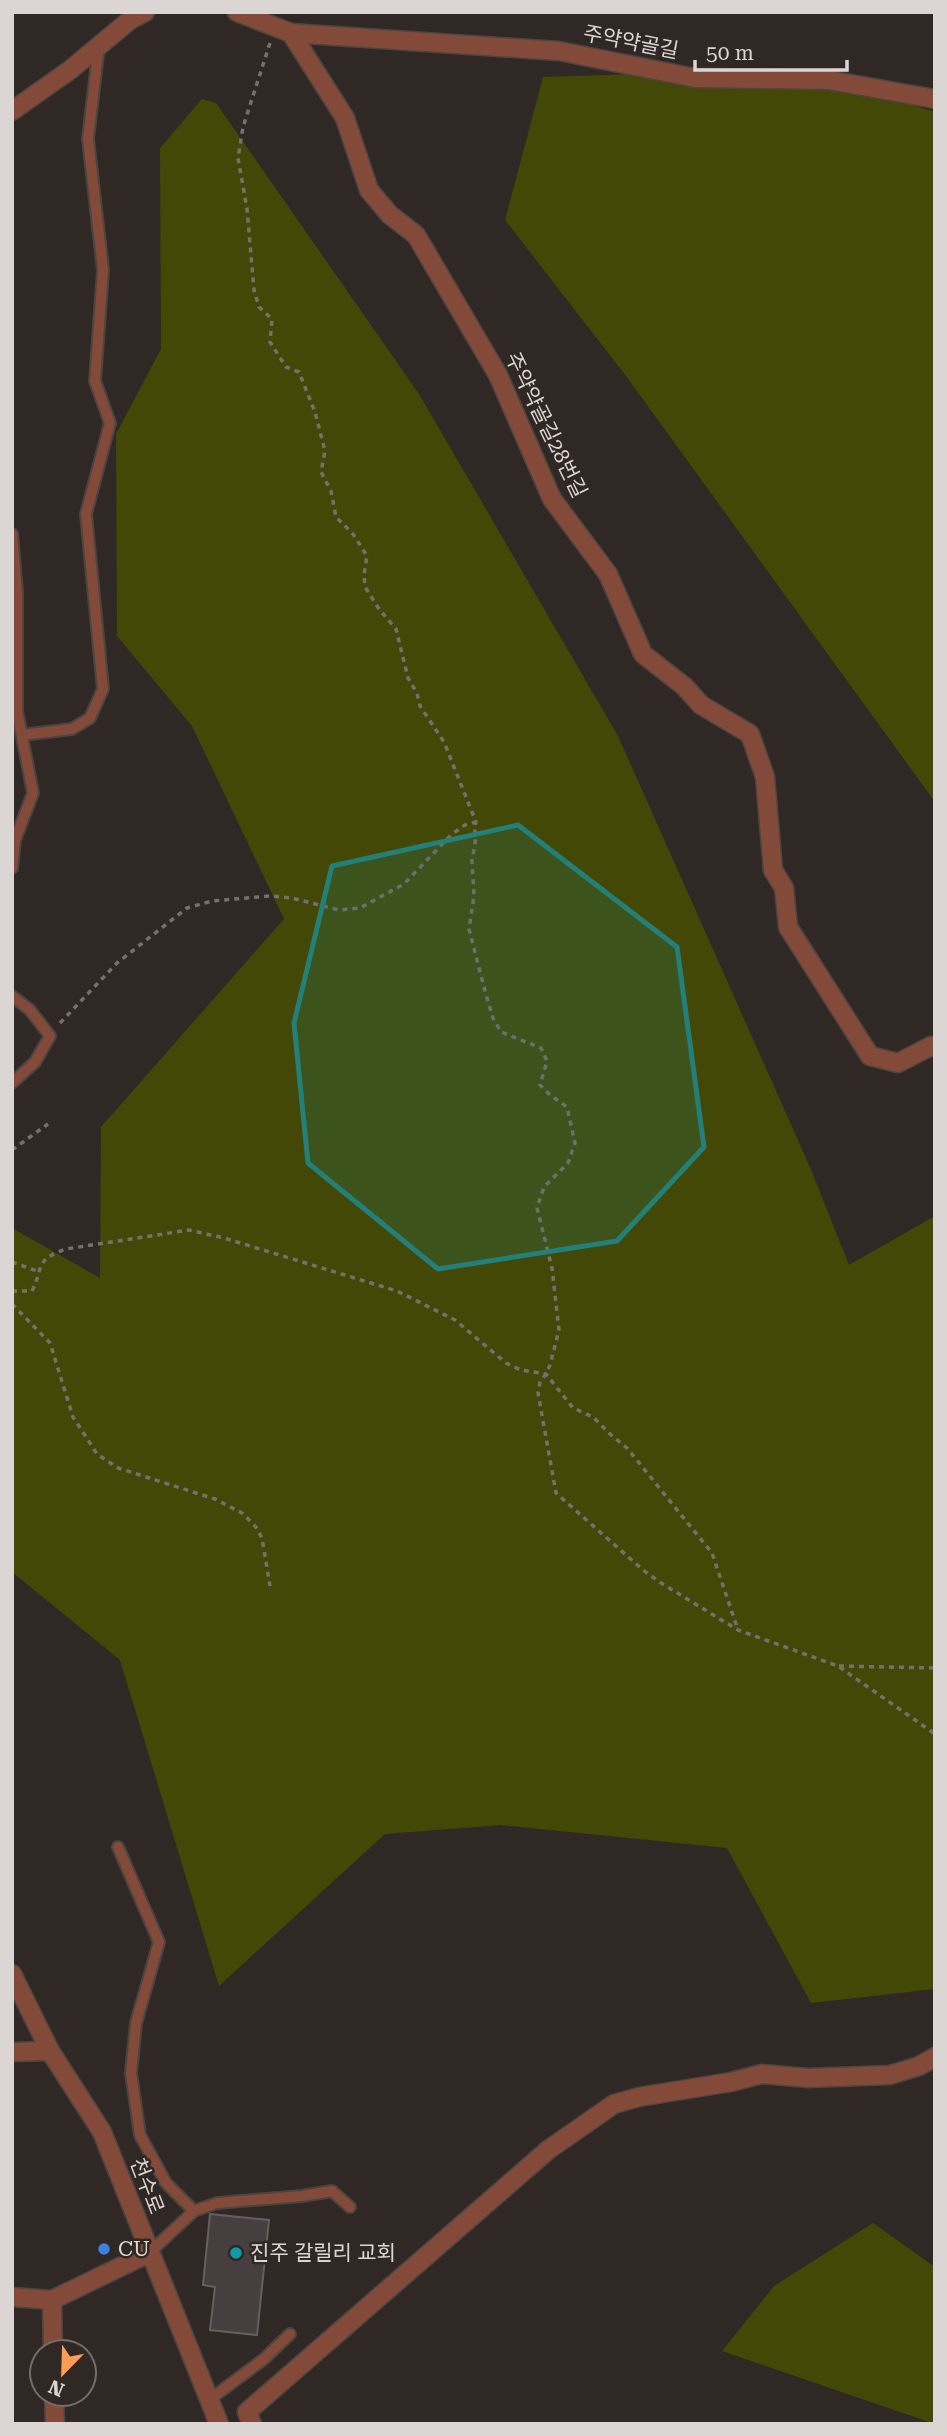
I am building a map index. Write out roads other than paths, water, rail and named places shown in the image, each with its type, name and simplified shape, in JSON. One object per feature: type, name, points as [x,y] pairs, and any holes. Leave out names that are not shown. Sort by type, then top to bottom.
[{"type":"street","points":[[12,111],[70,70],[130,20],[145,12]]},
{"type":"street","name":"주약약골길","points":[[237,12],[284,30],[559,51],[695,78],[828,80],[935,99]]},
{"type":"street","name":"주약약골길28번길","points":[[284,30],[345,118],[369,190],[390,215],[416,235],[498,374],[552,499],[608,574],[643,654],[685,687],[701,705],[750,734],[765,777],[773,870],[784,888],[788,927],[862,1044],[870,1056],[898,1063],[932,1046],[935,1047]]},
{"type":"street","name":"천수로","points":[[12,1974],[50,2051],[102,2132],[219,2424]]},
{"type":"street","points":[[12,2052],[50,2051]]},
{"type":"street","points":[[252,2424],[247,2412],[548,2150],[614,2104],[762,2074],[808,2078],[890,2075],[919,2066],[935,2057]]},
{"type":"street","points":[[12,2297],[52,2300],[149,2253]]},
{"type":"street","points":[[52,2300],[53,2338]]},
{"type":"lane","points":[[22,735],[72,729],[90,718],[103,689],[86,514],[110,423],[95,381],[103,270],[88,139],[99,45]]},
{"type":"lane","points":[[12,534],[17,592],[17,711],[33,793],[15,840],[12,868]]},
{"type":"lane","points":[[12,996],[30,1010],[50,1036],[35,1062],[12,1083]]},
{"type":"lane","points":[[118,1847],[159,1942],[136,2023],[131,2073],[140,2135],[166,2183],[194,2211]]},
{"type":"lane","points":[[149,2253],[194,2211],[217,2203],[332,2191],[350,2207]]},
{"type":"lane","points":[[209,2400],[264,2359],[290,2334]]},
{"type":"place","name":"CU","points":[[104,2249]]},
{"type":"place","name":"진주 갈릴리 교회","points":[[236,2253]]}]
